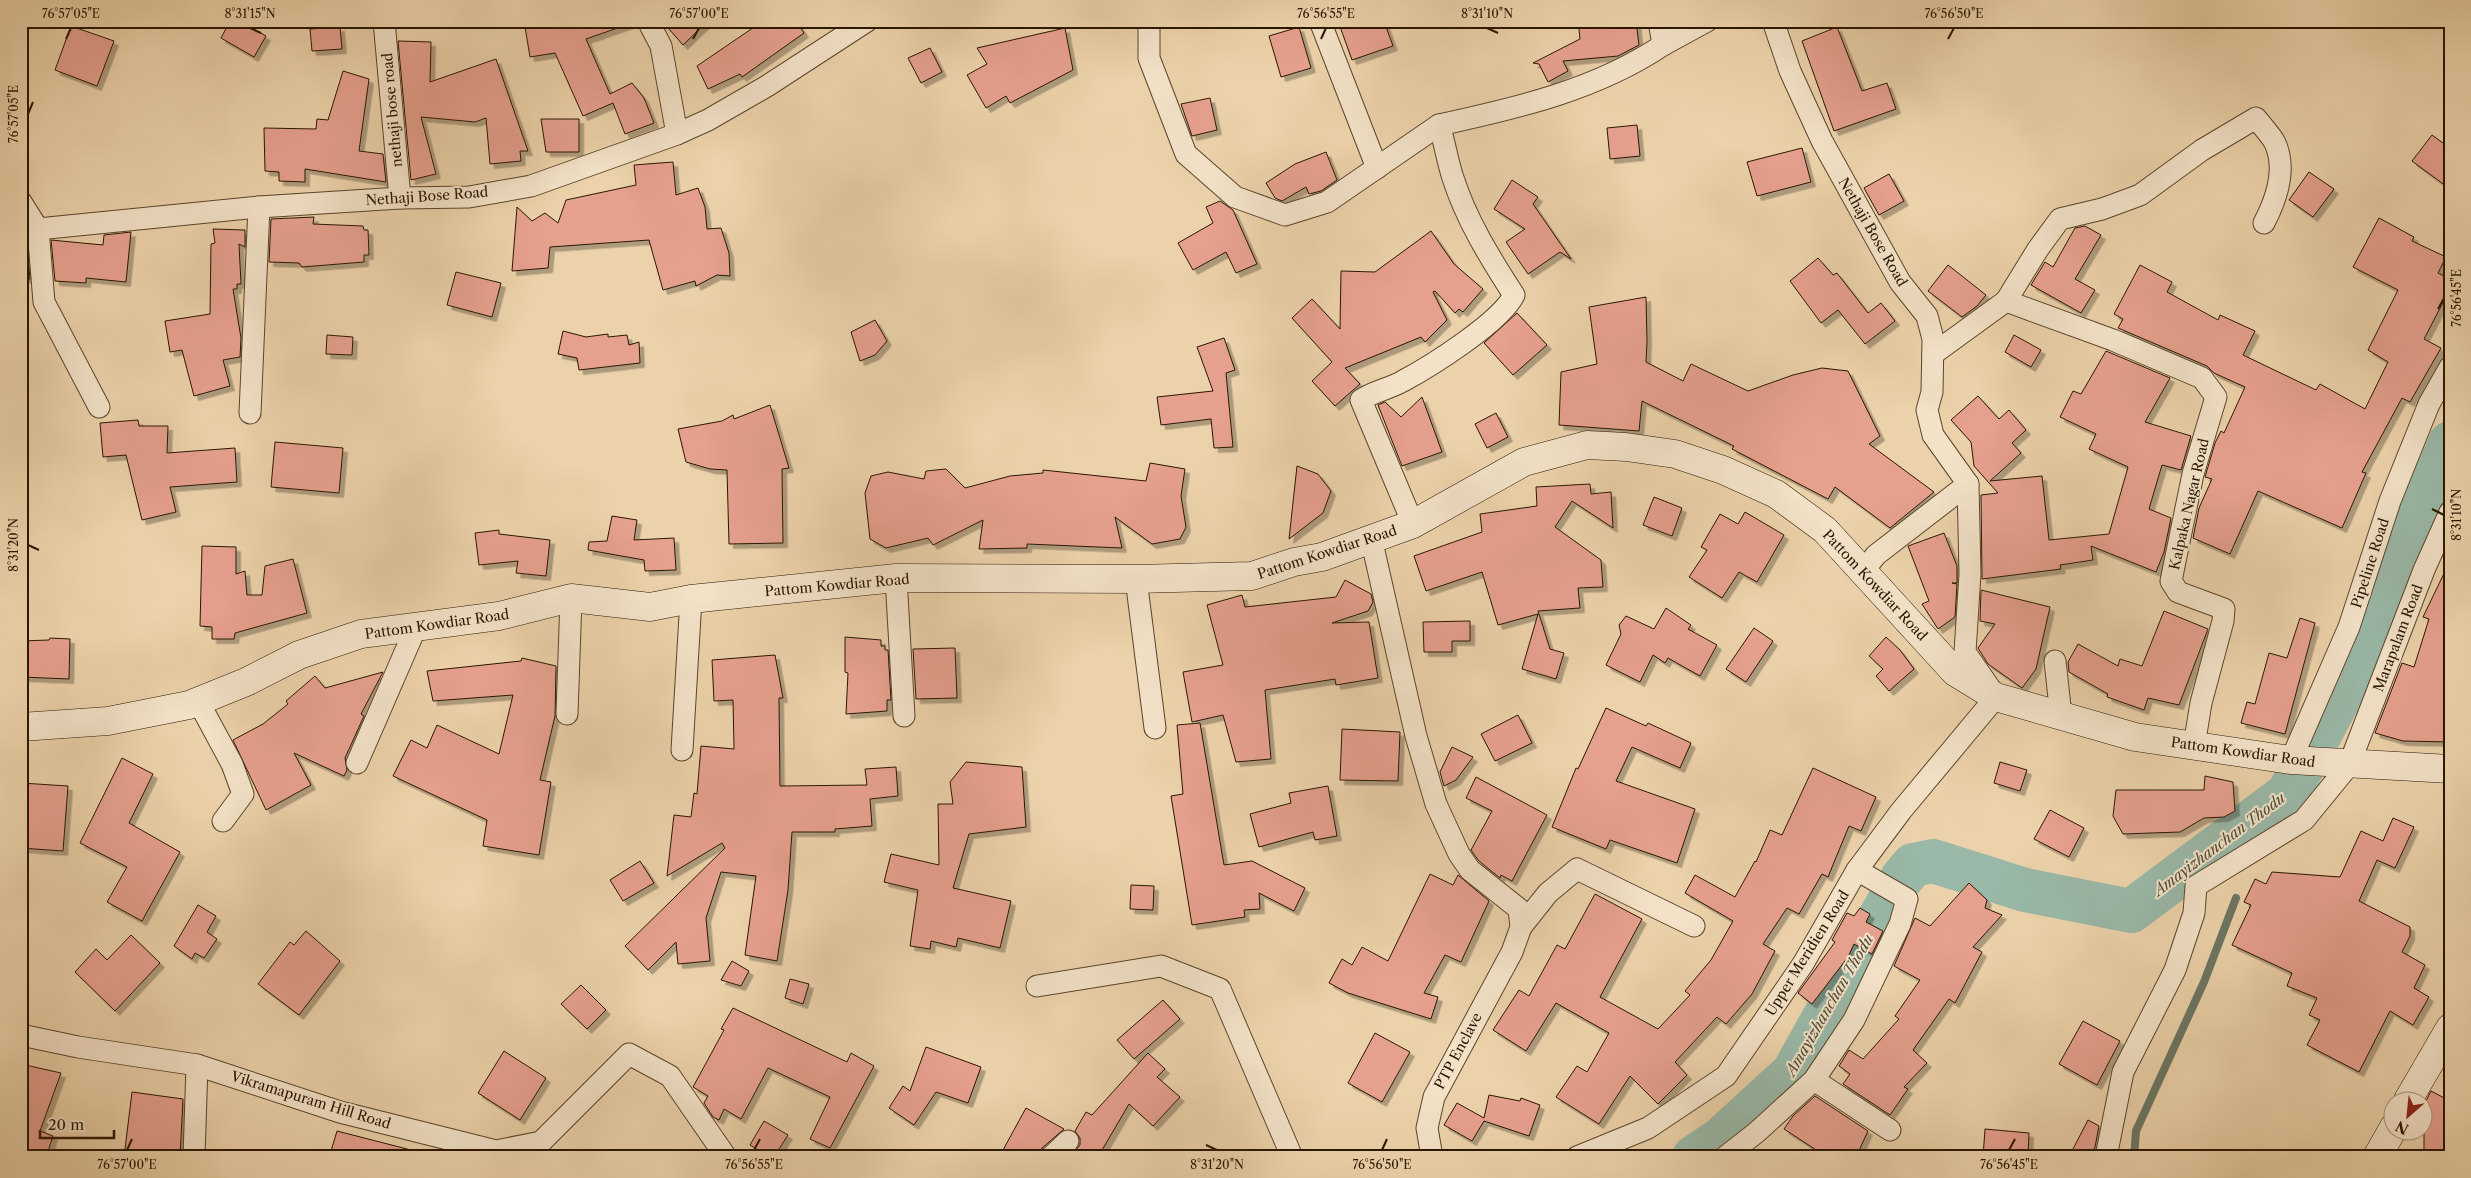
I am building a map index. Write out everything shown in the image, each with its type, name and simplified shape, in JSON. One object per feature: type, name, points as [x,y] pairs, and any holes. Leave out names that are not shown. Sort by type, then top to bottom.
[{"type":"main road","name":"Pattom Kowdiar Road","points":[[21,728],[108,721],[189,705],[246,682],[308,652],[361,634],[499,616],[571,598],[650,607],[691,599],[896,578],[1136,579],[1252,576],[1294,562],[1322,557],[1413,524],[1524,462],[1588,445],[1626,447],[1675,454],[1723,470],[1776,494],[1825,530],[1864,570],[1956,672],[1996,697],[2134,737],[2290,760],[2349,765],[2450,769]]},
{"type":"main road","points":[[2414,1090],[2450,1028]]},
{"type":"main road","points":[[2377,1157],[2387,1140]]},
{"type":"street","name":"nethaji bose road","points":[[384,21],[400,198]]},
{"type":"street","points":[[648,21],[661,46],[677,134]]},
{"type":"street","name":"Nethaji Bose Road","points":[[38,229],[259,207],[400,198],[469,197],[532,186],[677,134],[708,120],[767,86],[867,21]]},
{"type":"street","points":[[1149,21],[1149,58],[1186,154],[1235,197],[1285,215],[1327,202],[1439,125],[1562,94],[1635,64],[1663,45],[1707,21]]},
{"type":"street","points":[[1320,21],[1378,168]]},
{"type":"street","points":[[1659,21],[1663,45]]},
{"type":"street","name":"Nethaji Bose Road","points":[[1772,21],[1790,71],[1822,141],[1900,282],[1927,316],[1933,339],[1932,392],[1927,410],[1933,435],[1968,484]]},
{"type":"street","points":[[1933,354],[2006,300],[2038,249],[2060,219],[2102,209],[2140,195],[2202,150],[2256,118],[2275,144],[2282,172],[2272,207],[2264,224]]},
{"type":"street","points":[[1413,524],[1361,400],[1372,393],[1402,382],[1477,333],[1509,306],[1514,295],[1485,249],[1469,216],[1453,178],[1439,125]]},
{"type":"street","points":[[21,202],[38,229],[44,302],[99,407]]},
{"type":"street","points":[[250,414],[259,207]]},
{"type":"street","name":"Kalpaka Nagar Road","points":[[2006,300],[2092,331],[2202,378],[2216,397],[2193,474],[2171,581],[2178,592],[2224,609],[2223,621],[2201,703],[2194,746]]},
{"type":"street","name":"Pipeline Road","points":[[2290,760],[2349,627],[2390,501],[2422,422],[2450,367]]},
{"type":"street","points":[[1864,570],[1876,555],[1968,484]]},
{"type":"street","points":[[1968,484],[1970,574],[1965,652],[1996,697]]},
{"type":"street","name":"Marapalam Road","points":[[2106,1157],[2124,1072],[2175,970],[2194,913],[2196,886],[2304,820],[2349,765],[2424,570],[2450,512]]},
{"type":"street","points":[[1371,538],[1416,736],[1436,804],[1459,854],[1470,870],[1519,909],[1521,928]]},
{"type":"street","points":[[896,578],[904,716]]},
{"type":"street","points":[[1136,579],[1155,728]]},
{"type":"street","points":[[567,714],[571,598]]},
{"type":"street","points":[[682,750],[691,599]]},
{"type":"street","points":[[357,763],[416,627]]},
{"type":"street","points":[[2055,661],[2061,716]]},
{"type":"street","name":"Upper Meridien Road","points":[[1577,1157],[1648,1128],[1726,1076],[1803,964],[1857,870],[1901,810],[1996,697]]},
{"type":"street","points":[[198,701],[232,764],[243,794],[223,821]]},
{"type":"street","name":"PTP Enclave","points":[[1432,1157],[1427,1128],[1434,1097],[1512,952],[1521,928],[1548,894],[1577,869],[1694,926]]},
{"type":"street","points":[[1725,1157],[1757,1132],[1814,1080],[1854,1020],[1900,924],[1907,900],[1857,870]]},
{"type":"street","points":[[1038,986],[1161,966],[1220,989],[1292,1157]]},
{"type":"street","name":"Vikramapuram Hill Road","points":[[21,1035],[78,1047],[197,1065],[340,1112],[496,1151],[541,1142],[629,1054],[670,1076],[726,1157]]},
{"type":"street","points":[[194,1157],[197,1065]]},
{"type":"street","points":[[1814,1080],[1890,1130]]},
{"type":"street","points":[[1051,1157],[1068,1142]]},
{"type":"building","points":[[230,21],[240,21],[266,36],[254,57],[221,38]]},
{"type":"building","points":[[524,21],[628,21],[629,24],[586,39],[610,94],[632,83],[644,98],[654,123],[625,134],[613,103],[583,116],[555,53],[530,57]]},
{"type":"building","points":[[662,21],[708,21],[683,45]]},
{"type":"building","points":[[763,21],[796,21],[804,33],[742,77],[740,74],[708,89],[697,66]]},
{"type":"building","points":[[1338,21],[1384,21],[1393,46],[1352,60]]},
{"type":"building","points":[[1578,21],[1636,21],[1639,45],[1618,56],[1563,61],[1568,71],[1548,82],[1539,64],[1533,63],[1580,39]]},
{"type":"building","points":[[71,26],[114,41],[97,86],[55,70]]},
{"type":"building","points":[[340,27],[342,49],[312,51],[310,29]]},
{"type":"building","points":[[1299,27],[1311,68],[1281,77],[1269,36]]},
{"type":"building","points":[[1837,27],[1862,91],[1887,83],[1896,109],[1834,131],[1802,41]]},
{"type":"building","points":[[1065,28],[1073,70],[1010,103],[1006,96],[986,108],[967,75],[987,64],[977,48]]},
{"type":"building","points":[[398,41],[431,42],[430,82],[496,59],[528,151],[520,151],[521,161],[490,164],[486,118],[475,122],[421,117],[436,174],[411,180]]},
{"type":"building","points":[[930,48],[942,72],[921,83],[908,58]]},
{"type":"building","points":[[343,71],[369,79],[359,151],[383,154],[386,182],[305,169],[305,182],[279,181],[279,172],[265,171],[264,128],[316,129],[317,119],[328,120]]},
{"type":"building","points":[[1210,98],[1217,130],[1192,136],[1181,104]]},
{"type":"building","points":[[541,119],[579,119],[579,152],[546,152]]},
{"type":"building","points":[[1637,125],[1640,156],[1610,159],[1607,128]]},
{"type":"building","points":[[2432,135],[2450,148],[2450,189],[2412,161]]},
{"type":"building","points":[[1802,148],[1811,182],[1757,196],[1747,162]]},
{"type":"building","points":[[1326,152],[1337,180],[1321,191],[1309,194],[1306,187],[1282,201],[1275,198],[1266,183],[1295,164]]},
{"type":"building","points":[[673,162],[676,195],[698,188],[705,207],[707,229],[721,228],[729,253],[730,276],[717,275],[696,286],[695,281],[663,290],[649,240],[550,247],[548,268],[512,271],[517,207],[532,221],[545,213],[558,223],[566,200],[636,185],[634,165]]},
{"type":"building","points":[[2309,172],[2334,189],[2313,217],[2289,200]]},
{"type":"building","points":[[1889,174],[1904,201],[1879,215],[1864,188]]},
{"type":"building","points":[[1512,180],[1538,197],[1533,204],[1571,259],[1560,252],[1528,274],[1506,242],[1525,229],[1494,209]]},
{"type":"building","points":[[1220,201],[1233,210],[1257,264],[1236,273],[1226,252],[1193,270],[1178,243],[1213,223],[1206,207]]},
{"type":"building","points":[[314,217],[313,224],[363,226],[364,230],[368,230],[369,255],[364,255],[364,262],[302,267],[299,263],[269,262],[271,219]]},
{"type":"building","points":[[2379,218],[2414,237],[2412,241],[2446,257],[2438,273],[2450,279],[2450,289],[2424,339],[2441,348],[2410,402],[2402,398],[2362,472],[2366,473],[2342,528],[2258,491],[2230,554],[2193,538],[2199,508],[2212,479],[2205,477],[2215,443],[2221,431],[2224,433],[2245,387],[2214,373],[2207,366],[2118,328],[2123,319],[2114,314],[2140,265],[2172,282],[2167,292],[2218,320],[2220,315],[2255,331],[2243,355],[2316,390],[2320,384],[2365,409],[2388,362],[2368,350],[2398,290],[2353,267]]},
{"type":"building","points":[[2085,226],[2101,235],[2075,279],[2095,290],[2081,313],[2031,285],[2045,262],[2053,267],[2075,228]]},
{"type":"building","points":[[213,229],[245,230],[245,247],[239,244],[241,284],[237,284],[237,289],[233,289],[241,338],[240,357],[223,360],[230,386],[194,396],[182,350],[170,352],[165,321],[210,314],[211,244],[215,243]]},
{"type":"building","points":[[1431,231],[1454,264],[1483,289],[1463,312],[1459,309],[1455,313],[1435,291],[1433,292],[1447,320],[1425,342],[1421,337],[1345,368],[1360,384],[1335,406],[1312,381],[1332,362],[1292,318],[1312,299],[1340,329],[1341,271],[1375,272]]},
{"type":"building","points":[[131,232],[126,282],[86,278],[86,283],[55,281],[51,240],[103,245],[104,235]]},
{"type":"building","points":[[21,238],[26,238],[30,279],[21,278]]},
{"type":"building","points":[[1818,258],[1833,275],[1837,273],[1868,313],[1881,303],[1895,321],[1865,344],[1838,310],[1821,323],[1790,281]]},
{"type":"building","points":[[1948,265],[1986,295],[1977,306],[1962,317],[1928,291]]},
{"type":"building","points":[[456,272],[501,283],[492,317],[447,305]]},
{"type":"building","points":[[1646,297],[1646,362],[1683,381],[1691,364],[1748,391],[1793,375],[1822,368],[1848,371],[1880,436],[1869,444],[1934,492],[1890,528],[1835,487],[1828,499],[1732,449],[1734,446],[1642,401],[1639,431],[1559,425],[1561,372],[1597,364],[1589,307]]},
{"type":"building","points":[[1517,313],[1547,345],[1513,375],[1484,343]]},
{"type":"building","points":[[875,320],[887,341],[875,355],[860,361],[851,332]]},
{"type":"building","points":[[563,331],[586,337],[608,334],[608,337],[627,335],[629,345],[639,342],[640,363],[579,370],[577,358],[558,354]]},
{"type":"building","points":[[327,335],[353,337],[352,355],[326,354]]},
{"type":"building","points":[[2014,335],[2041,350],[2031,367],[2005,352]]},
{"type":"building","points":[[1224,338],[1235,370],[1226,373],[1233,447],[1214,448],[1211,419],[1161,425],[1157,397],[1213,391],[1197,347]]},
{"type":"building","points":[[2106,351],[2170,378],[2145,422],[2191,436],[2181,470],[2162,465],[2149,509],[2171,518],[2164,552],[2156,572],[2091,546],[2093,560],[2060,565],[2061,569],[1982,579],[1981,495],[1998,493],[1974,466],[1971,442],[1951,420],[1978,396],[1999,419],[2009,410],[2026,430],[2012,443],[2021,453],[1990,481],[2042,476],[2049,540],[2109,534],[2128,467],[2089,449],[2096,434],[2060,417],[2073,391],[2081,394]]},
{"type":"building","points":[[1422,397],[1442,452],[1402,466],[1378,405],[1385,402],[1401,417]]},
{"type":"building","points":[[770,405],[789,468],[782,469],[783,543],[729,544],[727,470],[710,469],[686,462],[678,429],[722,421],[733,415],[734,419]]},
{"type":"building","points":[[1496,413],[1508,437],[1487,448],[1475,424]]},
{"type":"building","points":[[138,420],[139,426],[168,426],[167,453],[235,448],[237,482],[170,487],[176,512],[142,520],[126,455],[103,457],[100,423]]},
{"type":"building","points":[[275,442],[343,448],[339,493],[271,487]]},
{"type":"building","points":[[1150,463],[1185,469],[1181,496],[1186,527],[1180,539],[1152,544],[1115,517],[1122,548],[1027,544],[1027,548],[979,549],[983,520],[933,545],[928,538],[886,548],[870,539],[865,493],[871,476],[888,472],[924,479],[926,471],[946,469],[965,488],[1010,476],[1043,473],[1043,470],[1146,481]]},
{"type":"building","points":[[1297,466],[1318,474],[1331,491],[1323,513],[1289,539]]},
{"type":"building","points":[[1590,484],[1591,494],[1611,492],[1613,528],[1572,501],[1555,527],[1601,560],[1603,587],[1578,588],[1580,608],[1538,611],[1550,649],[1564,653],[1556,679],[1522,669],[1538,614],[1498,625],[1482,572],[1426,591],[1414,556],[1482,532],[1480,514],[1537,506],[1536,487]]},
{"type":"building","points":[[1654,497],[1682,508],[1672,536],[1643,525]]},
{"type":"building","points":[[1745,512],[1784,535],[1757,582],[1739,572],[1722,598],[1689,577],[1707,550],[1701,547],[1720,514],[1738,524]]},
{"type":"building","points":[[612,516],[637,520],[634,540],[674,538],[676,570],[645,571],[644,560],[588,550],[589,542],[607,541]]},
{"type":"building","points":[[499,530],[499,534],[550,540],[546,576],[516,573],[518,561],[479,565],[475,533]]},
{"type":"building","points":[[1944,533],[1957,566],[1957,583],[1952,583],[1957,584],[1955,617],[1938,629],[1922,604],[1929,601],[1908,546]]},
{"type":"building","points":[[202,546],[236,547],[236,574],[245,571],[247,595],[262,595],[265,566],[293,559],[307,613],[235,633],[234,639],[212,639],[212,627],[200,626]]},
{"type":"building","points":[[2450,561],[2450,742],[2403,741],[2375,733],[2402,663],[2414,667],[2429,619],[2423,617]]},
{"type":"building","points":[[1345,580],[1371,594],[1373,602],[1368,611],[1332,623],[1369,622],[1378,678],[1336,685],[1335,679],[1265,690],[1271,759],[1236,762],[1223,715],[1192,722],[1183,672],[1223,665],[1207,605],[1242,595],[1245,607],[1336,597]]},
{"type":"building","points":[[1981,590],[2050,607],[2036,669],[2022,688],[1988,664],[1978,648],[1995,624],[1980,621]]},
{"type":"building","points":[[1666,608],[1691,625],[1688,629],[1717,645],[1700,676],[1668,658],[1665,663],[1653,655],[1640,682],[1606,665],[1621,634],[1619,625],[1626,616],[1654,629]]},
{"type":"building","points":[[2164,611],[2208,629],[2179,705],[2148,698],[2144,710],[2107,697],[2108,694],[2069,672],[2068,662],[2078,644],[2118,666],[2120,659],[2142,666]]},
{"type":"building","points":[[2300,618],[2315,623],[2285,734],[2241,723],[2247,702],[2255,704],[2269,653],[2287,658]]},
{"type":"building","points":[[1470,621],[1470,641],[1452,641],[1452,652],[1424,652],[1423,622]]},
{"type":"building","points":[[1754,628],[1773,641],[1746,682],[1726,669]]},
{"type":"building","points":[[845,637],[881,640],[881,646],[885,646],[885,650],[888,650],[891,700],[887,700],[887,711],[846,714],[848,673],[845,672]]},
{"type":"building","points":[[1886,637],[1900,650],[1914,669],[1889,691],[1876,676],[1883,669],[1869,656]]},
{"type":"building","points":[[50,638],[70,639],[69,679],[21,677],[21,641],[49,640]]},
{"type":"building","points":[[955,648],[957,698],[916,699],[913,649]]},
{"type":"building","points":[[775,655],[783,698],[779,698],[780,786],[867,785],[865,769],[896,767],[898,796],[870,799],[872,826],[835,829],[835,832],[792,832],[788,890],[777,961],[745,955],[756,876],[721,872],[706,918],[710,961],[678,964],[676,942],[648,970],[625,946],[725,848],[722,843],[667,876],[674,815],[691,817],[694,793],[697,794],[701,746],[734,749],[733,700],[714,701],[712,660]]},
{"type":"building","points":[[522,658],[556,666],[555,716],[540,780],[551,782],[539,855],[483,846],[487,820],[393,776],[411,740],[427,748],[437,725],[499,754],[513,695],[433,701],[427,671],[521,661]]},
{"type":"building","points":[[383,672],[361,714],[364,716],[345,758],[347,770],[344,776],[294,753],[311,785],[266,810],[233,740],[263,724],[288,704],[286,701],[315,676],[325,688]]},
{"type":"building","points":[[1606,708],[1646,726],[1648,723],[1691,743],[1680,768],[1632,747],[1616,781],[1695,809],[1677,863],[1610,840],[1606,849],[1552,827],[1576,768],[1578,769]]},
{"type":"building","points":[[1518,715],[1532,743],[1495,761],[1481,734]]},
{"type":"building","points":[[1200,723],[1224,865],[1252,861],[1305,888],[1294,911],[1259,893],[1260,909],[1244,910],[1245,917],[1192,925],[1171,796],[1183,794],[1177,725]]},
{"type":"building","points":[[1342,729],[1400,732],[1398,781],[1340,780]]},
{"type":"building","points":[[1452,747],[1473,757],[1456,780],[1444,786],[1440,772]]},
{"type":"building","points":[[122,758],[153,774],[129,823],[180,852],[142,921],[107,902],[127,867],[80,843]]},
{"type":"building","points":[[966,762],[1022,767],[1026,827],[969,834],[953,888],[1011,901],[1000,948],[958,938],[956,947],[931,941],[930,949],[910,946],[918,890],[884,882],[891,854],[939,865],[938,804],[953,804],[950,782]]},
{"type":"building","points":[[2000,762],[2027,770],[2020,791],[1994,783]]},
{"type":"building","points":[[1813,768],[1876,797],[1861,831],[1849,826],[1828,877],[1822,874],[1799,914],[1787,908],[1763,944],[1775,951],[1752,994],[1726,1024],[1717,1017],[1675,1062],[1687,1075],[1658,1104],[1630,1076],[1599,1124],[1556,1097],[1577,1066],[1587,1072],[1609,1033],[1556,1003],[1526,1051],[1493,1030],[1519,990],[1529,996],[1557,945],[1565,949],[1595,894],[1642,919],[1600,997],[1658,1029],[1690,995],[1685,991],[1711,960],[1733,921],[1685,893],[1695,875],[1735,897],[1756,862],[1770,830],[1782,835]]},
{"type":"building","points":[[2205,776],[2233,782],[2235,811],[2224,817],[2204,818],[2180,832],[2123,834],[2113,816],[2116,790],[2204,790]]},
{"type":"building","points":[[1476,777],[1547,815],[1512,881],[1501,875],[1500,878],[1479,861],[1471,850],[1492,811],[1466,798]]},
{"type":"building","points":[[21,783],[68,786],[63,851],[21,848]]},
{"type":"building","points":[[1328,786],[1337,836],[1315,840],[1313,832],[1259,847],[1250,814],[1291,803],[1289,793]]},
{"type":"building","points":[[2050,810],[2084,828],[2069,857],[2034,839]]},
{"type":"building","points":[[2393,818],[2414,827],[2395,868],[2377,860],[2359,901],[2410,927],[2410,936],[2402,952],[2425,965],[2414,988],[2429,997],[2413,1025],[2390,1011],[2359,1072],[2307,1045],[2320,1020],[2309,1015],[2317,998],[2287,986],[2292,973],[2232,945],[2251,905],[2244,902],[2255,879],[2266,884],[2272,872],[2340,877],[2361,831],[2383,841]]},
{"type":"building","points":[[640,861],[654,883],[623,901],[610,880]]},
{"type":"building","points":[[1430,874],[1453,885],[1458,875],[1489,901],[1461,962],[1445,955],[1424,993],[1438,997],[1431,1019],[1348,993],[1329,983],[1342,959],[1352,965],[1362,947],[1388,961]]},
{"type":"building","points":[[1969,883],[1987,900],[1985,908],[2002,915],[1973,947],[1982,952],[1955,1003],[1949,999],[1913,1050],[1927,1063],[1904,1087],[1908,1089],[1890,1115],[1843,1084],[1850,1074],[1839,1066],[1849,1050],[1863,1059],[1899,1019],[1895,1016],[1920,980],[1894,966],[1915,918],[1930,926]]},
{"type":"building","points":[[1131,885],[1154,886],[1153,910],[1130,909]]},
{"type":"building","points":[[198,905],[216,916],[207,932],[217,939],[204,958],[195,953],[192,959],[174,946]]},
{"type":"building","points":[[1860,908],[1870,914],[1866,922],[1883,931],[1872,954],[1854,944],[1848,957],[1812,1004],[1798,993],[1835,942],[1832,940],[1847,913],[1854,916]]},
{"type":"building","points":[[306,931],[340,961],[299,1015],[258,984],[290,942],[294,945]]},
{"type":"building","points":[[131,935],[160,963],[115,1011],[75,972],[96,949],[107,960]]},
{"type":"building","points":[[732,961],[749,971],[741,986],[721,980]]},
{"type":"building","points":[[790,979],[809,984],[803,1004],[785,998]]},
{"type":"building","points":[[581,985],[606,1010],[587,1029],[561,1004]]},
{"type":"building","points":[[1163,1000],[1180,1019],[1134,1059],[1117,1040]]},
{"type":"building","points":[[733,1008],[847,1062],[851,1053],[874,1066],[830,1148],[810,1139],[830,1097],[768,1068],[741,1119],[724,1109],[719,1120],[713,1117],[704,1103],[708,1096],[693,1087],[724,1030],[721,1029]]},
{"type":"building","points":[[2083,1021],[2120,1041],[2097,1085],[2059,1064]]},
{"type":"building","points":[[1375,1033],[1410,1052],[1382,1102],[1348,1083]]},
{"type":"building","points":[[926,1047],[981,1067],[968,1103],[936,1092],[914,1125],[889,1108],[903,1086],[910,1091]]},
{"type":"building","points":[[504,1051],[546,1078],[520,1120],[478,1093]]},
{"type":"building","points":[[1148,1053],[1165,1069],[1157,1077],[1180,1097],[1153,1126],[1129,1104],[1098,1157],[1070,1157],[1080,1145],[1080,1138],[1075,1131],[1086,1112],[1092,1115]]},
{"type":"building","points":[[21,1064],[61,1073],[40,1131],[53,1136],[46,1157],[21,1157]]},
{"type":"building","points":[[132,1092],[183,1099],[180,1157],[124,1157]]},
{"type":"building","points":[[2434,1093],[2450,1101],[2450,1157],[2424,1157],[2424,1140],[2434,1140]]},
{"type":"building","points":[[1489,1095],[1520,1101],[1521,1098],[1540,1105],[1529,1136],[1484,1121],[1472,1141],[1444,1125],[1457,1103],[1484,1118]]},
{"type":"building","points":[[1815,1096],[1868,1131],[1856,1157],[1827,1157],[1784,1129],[1793,1116]]},
{"type":"building","points":[[1026,1108],[1064,1129],[1042,1148],[1039,1157],[1005,1157],[1008,1151],[1003,1150]]},
{"type":"building","points":[[2088,1120],[2099,1126],[2095,1147],[2090,1157],[2073,1149]]},
{"type":"building","points":[[764,1121],[788,1135],[774,1157],[770,1157],[750,1145]]},
{"type":"building","points":[[1985,1129],[2029,1133],[2028,1157],[1983,1157]]},
{"type":"building","points":[[337,1131],[411,1150],[410,1157],[341,1157],[342,1153],[331,1151]]},
{"type":"waterway","name":"Amayizhanchan Thodu","points":[[1902,878],[1913,865],[1933,861],[2025,890],[2131,911],[2288,794],[2370,641],[2402,553],[2450,443]]},
{"type":"waterway","points":[[2134,1157],[2136,1131],[2204,982],[2236,898]]},
{"type":"waterway","name":"Amayizhanchan Thodu","points":[[1694,1157],[1721,1139],[1793,1073],[1888,903]]}]
